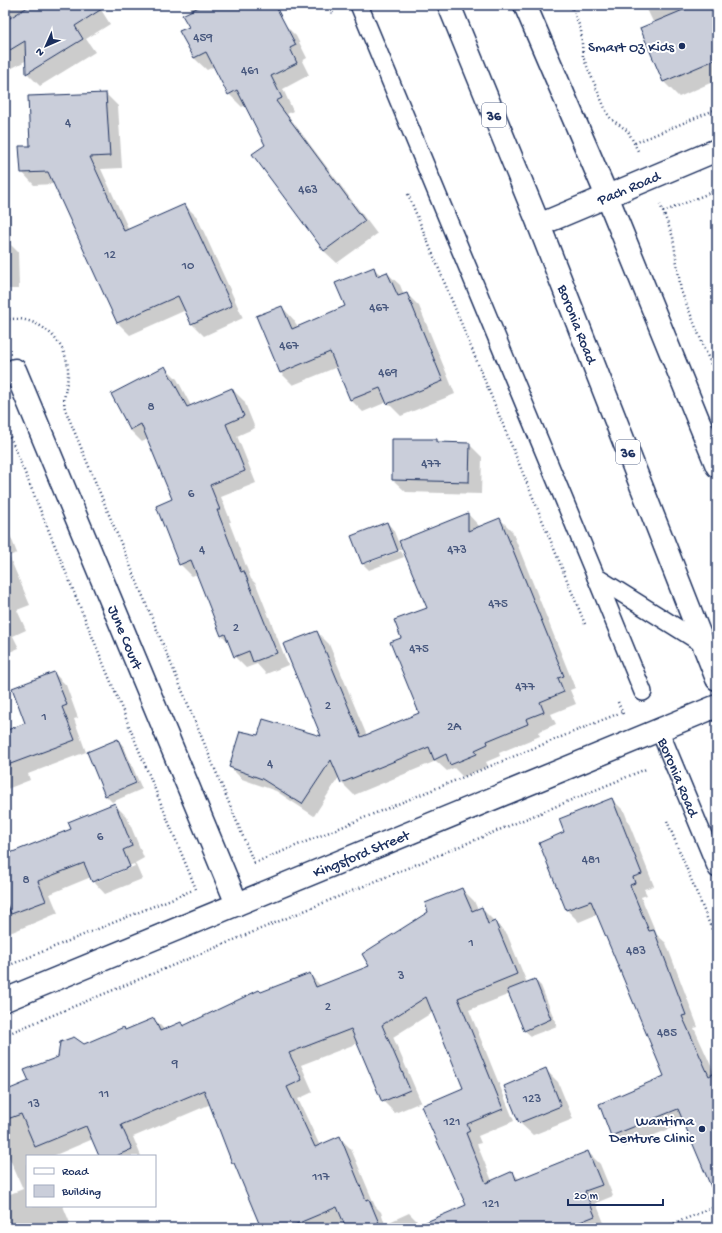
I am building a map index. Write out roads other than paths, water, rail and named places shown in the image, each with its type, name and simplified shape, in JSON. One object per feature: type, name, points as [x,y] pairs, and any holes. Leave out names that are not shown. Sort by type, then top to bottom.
[{"type":"street","name":"Boronia Road","points":[[448,5],[539,225],[717,679]]},
{"type":"street","points":[[525,5],[607,196],[717,466]]},
{"type":"street","name":"Pach Road","points":[[539,225],[717,150]]},
{"type":"street","name":"June Court","points":[[15,370],[237,904]]},
{"type":"street","name":"Kingsford Street","points":[[5,1000],[717,706]]},
{"type":"lane","points":[[359,5],[643,692]]},
{"type":"lane","points":[[596,577],[703,644]]},
{"type":"lane","name":"Boronia Road","points":[[659,729],[717,869]]},
{"type":"place","name":"Smart Oz Kids","points":[[682,46]]},
{"type":"place","name":"Wantirna Denture Clinic","points":[[702,1129]]}]
